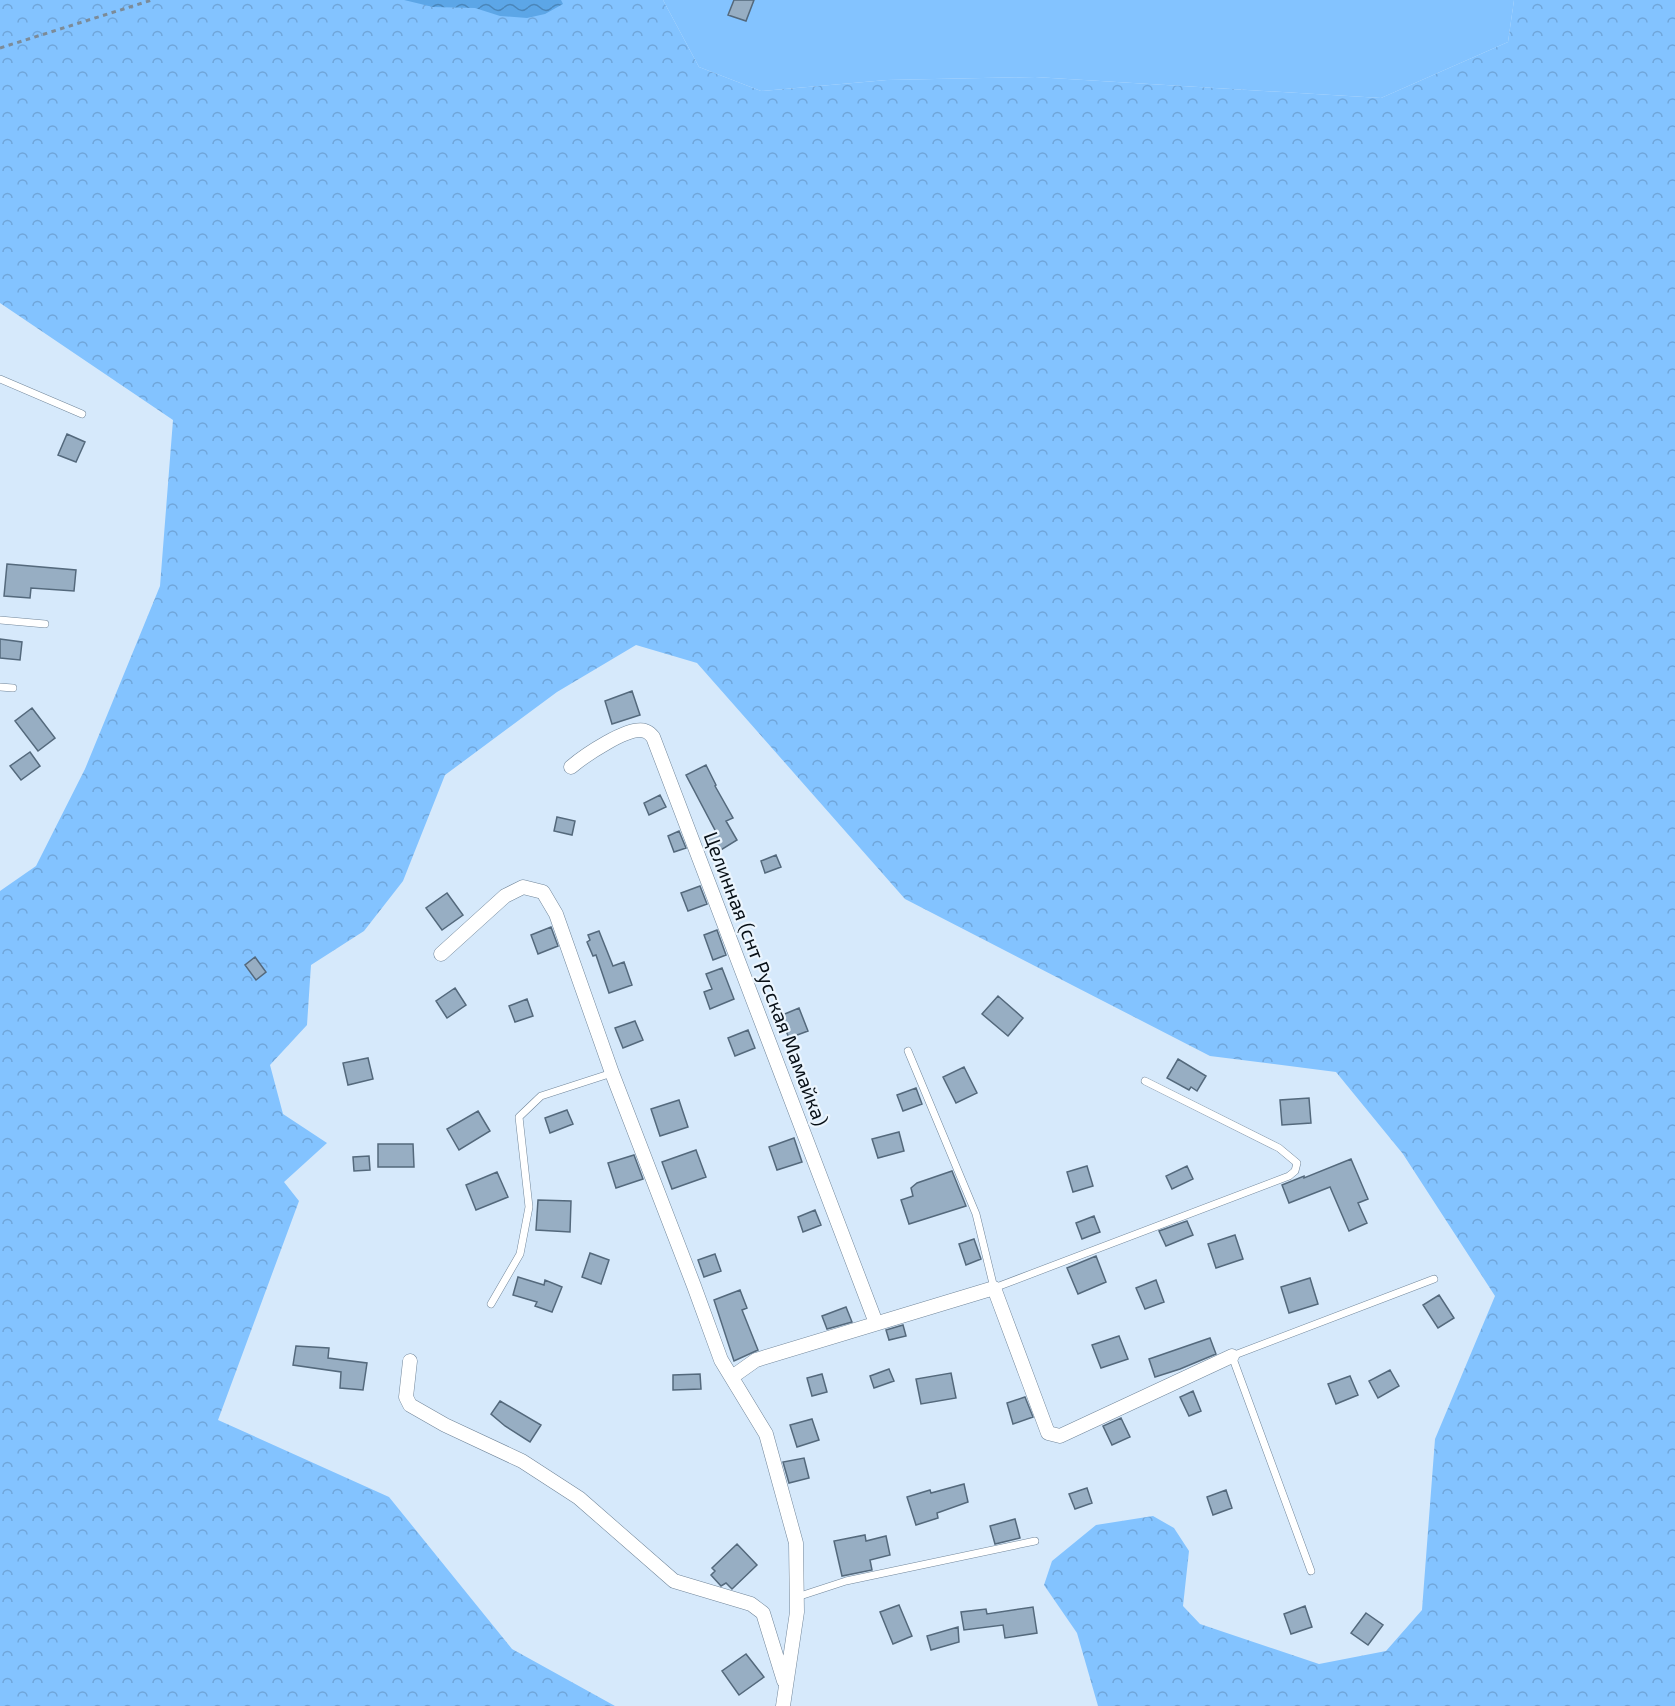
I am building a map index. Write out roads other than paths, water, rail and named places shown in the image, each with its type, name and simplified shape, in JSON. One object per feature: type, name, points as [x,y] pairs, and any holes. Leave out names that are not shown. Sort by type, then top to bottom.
[{"type":"street","name":"Целинная (снт Русская Мамайка)","points":[[572,767],[584,756],[626,733],[642,730],[648,731],[653,737],[876,1323]]},
{"type":"street","points":[[441,954],[505,896],[523,887],[543,892],[556,914],[612,1073],[721,1360],[766,1434],[796,1543],[797,1612],[783,1706]]},
{"type":"street","points":[[732,1377],[756,1360],[994,1288],[1048,1433],[1060,1436],[1232,1356]]},
{"type":"street","points":[[410,1361],[405,1397],[410,1405],[445,1425],[522,1461],[579,1498],[674,1581],[751,1604],[763,1613],[785,1686]]},
{"type":"lane","points":[[0,378],[82,414]]},
{"type":"lane","points":[[0,620],[45,624]]},
{"type":"lane","points":[[0,687],[13,688]]},
{"type":"lane","points":[[908,1051],[976,1214],[994,1288],[1289,1176],[1295,1171],[1297,1163],[1279,1148],[1145,1081]]},
{"type":"lane","points":[[491,1304],[520,1254],[529,1207],[519,1117],[542,1096],[612,1073]]},
{"type":"lane","points":[[1311,1571],[1232,1356],[1434,1280]]},
{"type":"lane","points":[[797,1597],[846,1581],[1035,1541]]},
{"type":"water","points":[[404,0],[561,0],[563,4],[545,14],[527,18],[500,16],[475,8],[433,7]]}]
